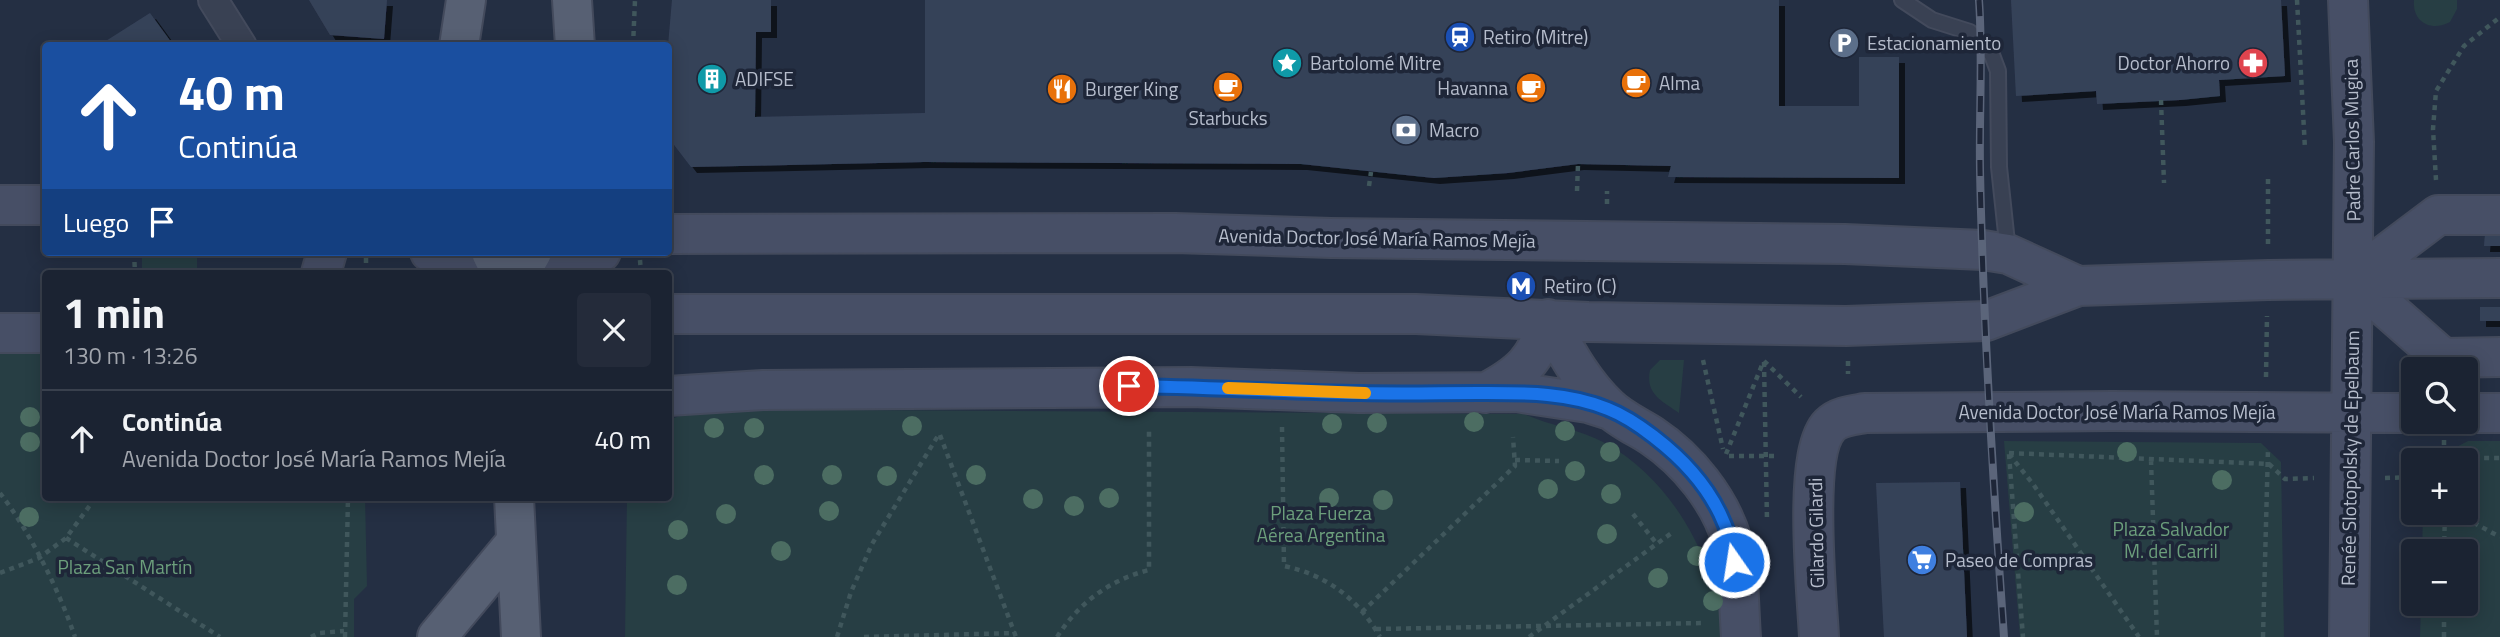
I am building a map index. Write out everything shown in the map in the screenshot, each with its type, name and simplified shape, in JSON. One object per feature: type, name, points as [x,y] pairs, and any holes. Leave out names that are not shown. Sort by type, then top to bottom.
[{"type":"main road","points":[[460,42],[466,0]]},
{"type":"main road","points":[[572,0],[575,42]]},
{"type":"main road","name":"Padre Carlos Mugica","points":[[2348,0],[2354,142],[2353,279]]},
{"type":"main road","points":[[0,205],[42,205]]},
{"type":"main road","points":[[2500,215],[2438,215],[2353,279],[2442,358],[2500,357]]},
{"type":"main road","name":"Avenida Doctor José María Ramos Mejía","points":[[672,234],[1175,233],[1331,238],[1845,244],[1983,250],[2008,254],[2078,286]]},
{"type":"main road","points":[[438,256],[468,270]]},
{"type":"main road","points":[[557,270],[591,256]]},
{"type":"main road","name":"Avenida Doctor José María Ramos Mejía","points":[[672,314],[1392,314],[1846,327],[1986,321],[2078,286],[2268,280],[2500,278]]},
{"type":"main road","name":"Renée Slotopolsky de Epelbaum","points":[[2349,637],[2353,279]]},
{"type":"main road","points":[[1485,393],[1513,377],[1532,359],[1548,319]]},
{"type":"main road","points":[[1548,319],[1580,376],[1610,410],[1679,457],[1699,480],[1719,512],[1733,544],[1741,637]]},
{"type":"main road","points":[[0,333],[42,333]]},
{"type":"main road","points":[[672,396],[763,390],[1129,386],[1359,393],[1516,392],[1567,399],[1610,410]]},
{"type":"main road","name":"Avenida Doctor José María Ramos Mejía","points":[[1826,431],[1837,420],[1866,412],[2401,413]]},
{"type":"main road","points":[[2478,413],[2500,413]]},
{"type":"main road","name":"Gilardo Gilardi","points":[[1819,637],[1814,476],[1819,445],[1826,431]]},
{"type":"main road","points":[[512,501],[521,637]]},
{"type":"main road","points":[[437,637],[515,543]]},
{"type":"main road","points":[[502,637],[515,543]]},
{"type":"street","points":[[213,0],[239,42]]},
{"type":"lane","points":[[1902,0],[1932,20],[1970,32],[1992,55],[1998,71],[1999,167],[2008,254]]},
{"type":"path","points":[[633,42],[635,0]]},
{"type":"path","points":[[2297,0],[2305,149]]},
{"type":"path","points":[[2438,215],[2433,128],[2436,91],[2464,46],[2500,17]]},
{"type":"path","points":[[2161,100],[2164,183]]},
{"type":"path","points":[[1577,191],[1578,164]]},
{"type":"path","points":[[1369,186],[1371,172]]},
{"type":"path","points":[[2268,179],[2268,280]]},
{"type":"path","points":[[1607,191],[1607,205]]},
{"type":"path","points":[[1703,360],[1725,457]]},
{"type":"path","points":[[1725,457],[1763,361]]},
{"type":"path","points":[[1763,361],[1801,397]]},
{"type":"path","points":[[1763,361],[1767,531]]},
{"type":"path","points":[[1848,361],[1848,374]]},
{"type":"path","points":[[1282,427],[1284,566],[1311,573],[1333,584],[1362,612],[1380,637]]},
{"type":"path","points":[[1057,637],[1073,615],[1097,594],[1124,578],[1149,570],[1149,428]]},
{"type":"path","points":[[837,637],[851,592],[872,544],[922,466],[939,434],[1015,635],[864,637]]},
{"type":"path","points":[[1362,612],[1515,466],[1513,437]]},
{"type":"path","points":[[2009,453],[2269,464],[2285,479],[2401,477]]},
{"type":"path","points":[[2009,453],[2024,637]]},
{"type":"path","points":[[2009,453],[2139,637]]},
{"type":"path","points":[[1725,457],[1779,456]]},
{"type":"path","points":[[2478,458],[2500,458]]},
{"type":"path","points":[[1514,460],[1559,461]]},
{"type":"path","points":[[2151,460],[2157,637]]},
{"type":"path","points":[[2263,637],[2269,464]]},
{"type":"path","points":[[0,493],[18,516],[67,615],[75,637]]},
{"type":"path","points":[[0,573],[38,558],[66,538],[93,501]]},
{"type":"path","points":[[311,637],[318,633],[345,634],[348,501]]},
{"type":"path","points":[[1633,514],[1657,544]]},
{"type":"path","points":[[2478,525],[2500,537]]},
{"type":"path","points":[[1529,637],[1673,533]]},
{"type":"path","points":[[66,538],[220,637]]},
{"type":"path","points":[[2444,616],[2444,637]]},
{"type":"path","points":[[1376,629],[1704,623]]},
{"type":"green space","points":[[2414,0],[2457,0],[2457,9],[2450,22],[2430,25],[2424,23],[2416,14]]},
{"type":"green space","points":[[142,256],[197,256],[197,270],[142,270]]},
{"type":"green space","name":"Plaza San Martín","points":[[0,350],[42,350],[42,501],[365,501],[367,586],[354,599],[354,637],[0,637]]},
{"type":"green space","points":[[1660,360],[1684,360],[1679,413],[1652,391],[1650,370]]},
{"type":"green space","name":"Plaza Fuerza Aérea Argentina","points":[[697,409],[1524,414],[1605,443],[1630,459],[1652,479],[1671,501],[1701,552],[1719,608],[1723,637],[625,637],[627,501],[672,501],[672,419]]},
{"type":"green space","name":"Plaza Salvador M. del Carril","points":[[2004,441],[2261,443],[2281,462],[2284,637],[2020,637]]},
{"type":"green space","points":[[2468,441],[2500,441],[2500,637],[2420,637],[2421,616],[2478,616],[2478,539],[2422,539],[2423,525],[2478,525],[2478,448],[2455,448]]},
{"type":"building","points":[[309,0],[387,0],[384,39],[330,35]]},
{"type":"building","points":[[672,0],[771,0],[771,32],[756,32],[755,117],[925,113],[925,0],[1779,0],[1779,106],[1859,106],[1859,57],[1899,57],[1899,178],[1668,177],[1671,166],[1578,164],[1508,173],[1434,178],[1301,164],[924,162],[691,167],[672,142],[672,42],[668,42]]},
{"type":"building","points":[[2011,0],[2281,0],[2285,76],[2219,80],[2220,96],[2180,100],[2097,104],[2096,91],[2016,96]]},
{"type":"building","points":[[150,13],[171,42],[104,42]]},
{"type":"building","points":[[2485,233],[2500,233],[2500,246],[2484,246]]},
{"type":"building","points":[[2480,307],[2500,307],[2500,321],[2480,321]]},
{"type":"building","name":"Paseo de Compras","points":[[1960,482],[1967,637],[1884,637],[1876,483]]},
{"type":"railway","points":[[1979,0],[1983,287],[2004,637]]},
{"type":"slow traffic","points":[[1228,388],[1365,393]]},
{"type":"place","name":"Retiro (Mitre)","points":[[1460,37]]},
{"type":"place","name":"Estacionamiento","points":[[1844,43]]},
{"type":"place","name":"Bartolomé Mitre","points":[[1287,63]]},
{"type":"place","name":"Doctor Ahorro","points":[[2253,63]]},
{"type":"place","name":"ADIFSE","points":[[712,79]]},
{"type":"place","name":"Alma","points":[[1636,83]]},
{"type":"place","name":"Starbucks","points":[[1228,87]]},
{"type":"place","name":"Havanna","points":[[1531,88]]},
{"type":"place","name":"Burger King","points":[[1062,89]]},
{"type":"place","name":"Macro","points":[[1406,130]]},
{"type":"place","name":"Retiro (C)","points":[[1521,286]]},
{"type":"place","name":"Paseo de Compras","points":[[1922,560]]},
{"type":"route","points":[[1129,386],[1359,393],[1516,392],[1588,403],[1610,410],[1679,457],[1699,480],[1719,512],[1733,544],[1734,562]]}]
